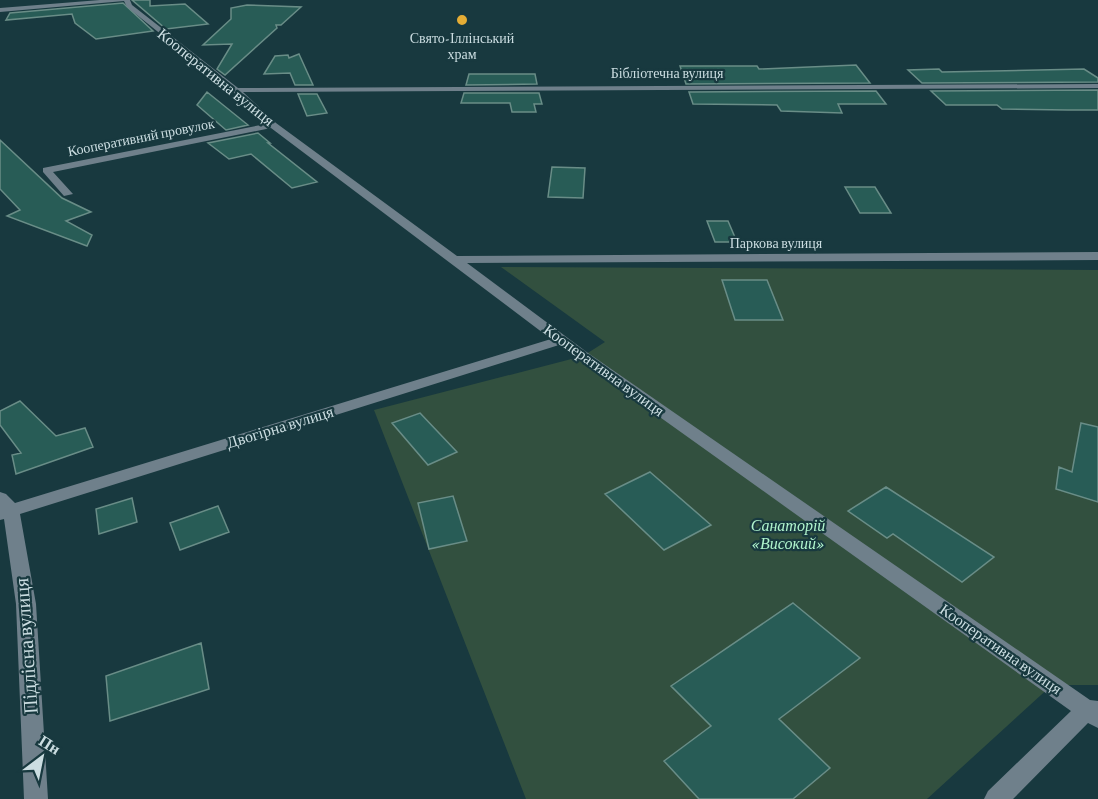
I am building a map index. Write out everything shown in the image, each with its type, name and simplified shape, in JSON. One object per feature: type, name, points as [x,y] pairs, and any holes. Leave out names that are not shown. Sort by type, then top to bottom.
[{"type":"street","points":[[0,10],[122,0]]},
{"type":"street","name":"Кооперативна вулиця","points":[[127,0],[129,6],[236,90],[273,125],[561,340],[1094,713]]},
{"type":"street","name":"Бібліотечна вулиця","points":[[236,90],[1098,86]]},
{"type":"street","name":"Кооперативний провулок","points":[[68,194],[46,170],[273,125]]},
{"type":"street","name":"Паркова вулиця","points":[[454,260],[1098,256]]},
{"type":"street","name":"Двогірна вулиця","points":[[4,508],[561,340]]},
{"type":"street","name":"Підлісна вулиця","points":[[4,508],[26,604],[36,799]]},
{"type":"street","points":[[996,799],[1094,713]]},
{"type":"green space","name":"Санаторій «Високий»","points":[[501,267],[1098,270],[1098,685],[1052,685],[927,799],[526,799],[374,410],[583,356],[605,342]]},
{"type":"building","points":[[132,0],[150,0],[150,6],[185,4],[208,24],[166,29]]},
{"type":"building","points":[[123,3],[153,31],[96,39],[75,23],[72,14],[6,20],[10,13]]},
{"type":"building","points":[[247,5],[301,7],[281,25],[276,25],[277,28],[225,75],[217,69],[232,44],[203,45],[231,19],[231,8]]},
{"type":"building","points":[[299,54],[313,85],[295,85],[290,73],[264,74],[275,56],[288,55],[289,58]]},
{"type":"building","points":[[856,65],[870,83],[686,84],[680,66],[757,66],[759,69]]},
{"type":"building","points":[[939,69],[942,72],[1084,69],[1098,78],[1098,82],[922,83],[908,70]]},
{"type":"building","points":[[469,74],[535,74],[537,84],[466,85]]},
{"type":"building","points":[[1098,90],[1098,110],[1002,109],[997,105],[946,105],[931,91]]},
{"type":"building","points":[[876,91],[886,104],[838,104],[842,113],[781,111],[777,105],[693,104],[689,92]]},
{"type":"building","points":[[207,92],[248,125],[226,130],[197,105]]},
{"type":"building","points":[[464,93],[539,93],[542,104],[534,104],[536,112],[512,112],[510,103],[461,103]]},
{"type":"building","points":[[298,94],[317,94],[327,113],[307,116]]},
{"type":"building","points":[[258,133],[317,182],[292,188],[251,154],[229,159],[208,143]]},
{"type":"building","points":[[0,140],[62,198],[91,212],[66,221],[92,235],[87,246],[7,216],[20,210],[0,189]]},
{"type":"building","points":[[552,167],[585,168],[583,198],[548,197]]},
{"type":"building","points":[[845,187],[875,187],[891,213],[860,213]]},
{"type":"building","points":[[707,221],[728,221],[737,242],[715,242]]},
{"type":"building","points":[[722,280],[767,280],[783,320],[735,320]]},
{"type":"building","points":[[20,401],[56,436],[85,428],[93,447],[16,474],[12,455],[21,453],[0,425],[0,411]]},
{"type":"building","points":[[420,413],[457,452],[428,465],[392,423]]},
{"type":"building","points":[[1081,423],[1098,427],[1098,502],[1056,489],[1059,467],[1072,472]]},
{"type":"building","points":[[650,472],[711,525],[664,550],[605,494]]},
{"type":"building","points":[[886,487],[994,557],[962,582],[893,534],[887,538],[848,511]]},
{"type":"building","points":[[453,496],[467,541],[429,549],[418,503]]},
{"type":"building","points":[[132,498],[137,522],[99,534],[96,509]]},
{"type":"building","points":[[218,506],[229,532],[180,550],[170,523]]},
{"type":"building","points":[[793,603],[860,658],[779,719],[830,768],[793,799],[699,799],[664,761],[711,726],[671,686]]},
{"type":"building","points":[[201,643],[209,689],[110,721],[106,676]]},
{"type":"place","name":"Свято-Іллінський храм","points":[[462,20]]}]
